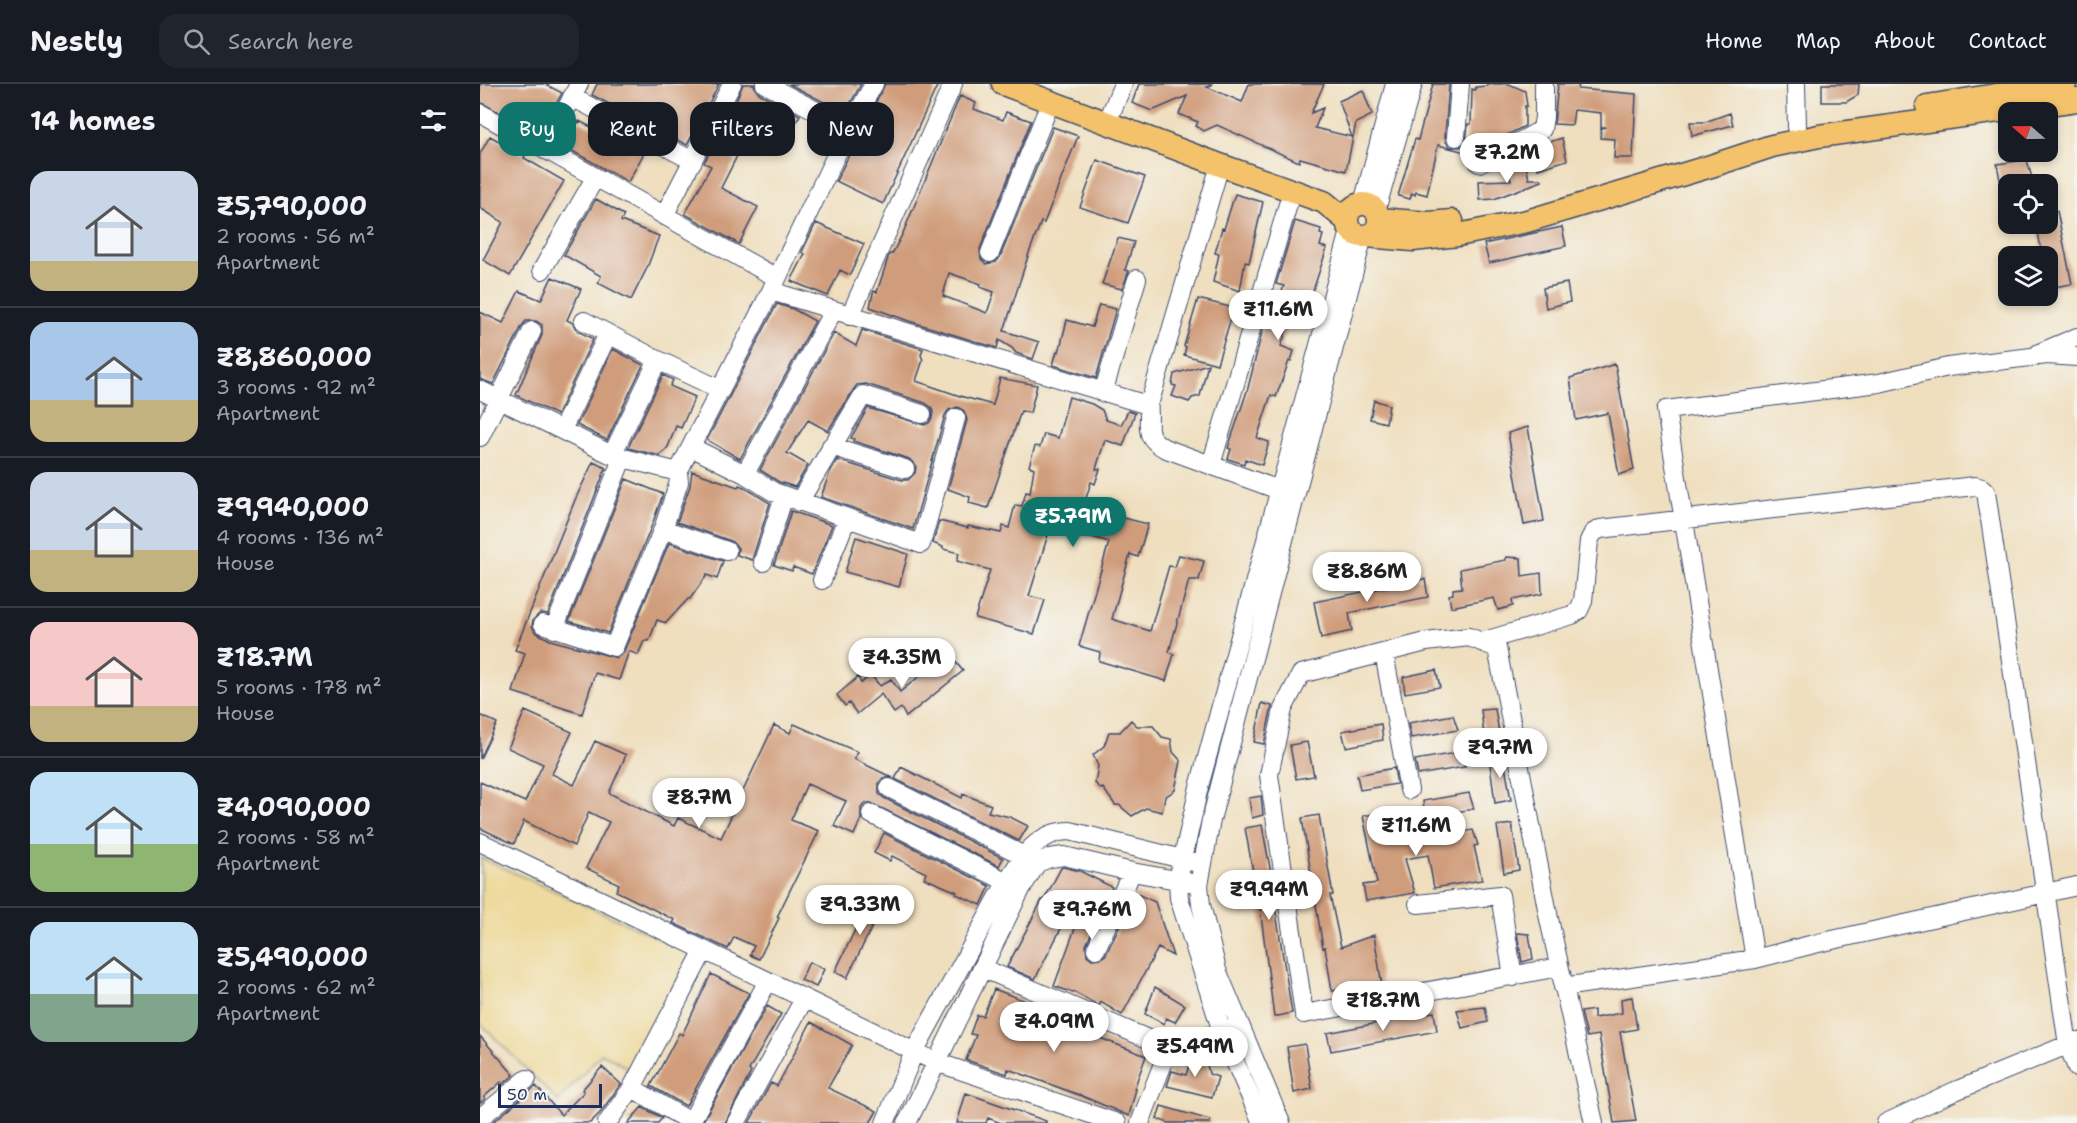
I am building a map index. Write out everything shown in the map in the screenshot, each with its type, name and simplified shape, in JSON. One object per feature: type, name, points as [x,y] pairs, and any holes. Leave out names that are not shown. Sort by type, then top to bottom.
[{"type":"main road","points":[[1007,85],[1050,103],[1292,191],[1324,202],[1334,200],[1363,220],[1413,240],[1458,235],[1527,222],[1617,188],[1711,166],[1772,146],[1803,130],[2020,94],[2065,84]]},
{"type":"main road","points":[[2020,94],[2077,99]]},
{"type":"street","points":[[664,216],[732,84]]},
{"type":"street","points":[[765,84],[807,106]]},
{"type":"street","points":[[864,102],[874,84]]},
{"type":"street","points":[[745,474],[842,313],[953,84]]},
{"type":"street","points":[[1107,123],[1123,84]]},
{"type":"street","points":[[1262,1123],[1222,1032],[1179,898],[1178,880],[1199,787],[1266,574],[1363,220],[1395,84]]},
{"type":"street","points":[[1281,1123],[1216,970],[1201,905],[1199,885],[1211,820],[1266,574],[1279,490],[1363,220],[1413,84]]},
{"type":"street","points":[[1456,137],[1460,84]]},
{"type":"street","points":[[1479,163],[1542,129],[1544,84]]},
{"type":"street","points":[[1796,84],[1803,130]]},
{"type":"street","points":[[576,91],[693,161]]},
{"type":"street","points":[[990,253],[1050,103]]},
{"type":"street","points":[[480,114],[498,124]]},
{"type":"street","points":[[556,156],[664,216],[774,285],[842,313],[1139,404],[1144,404],[1151,398],[1220,165]]},
{"type":"street","points":[[658,360],[548,627],[614,648],[663,529],[679,482],[678,472],[774,285],[836,156]]},
{"type":"street","points":[[542,270],[595,178]]},
{"type":"street","points":[[1211,465],[1292,191]]},
{"type":"street","points":[[1103,393],[1137,279]]},
{"type":"street","points":[[584,321],[721,390]]},
{"type":"street","points":[[480,437],[532,331]]},
{"type":"street","points":[[562,430],[608,334]]},
{"type":"street","points":[[2026,358],[2077,337]]},
{"type":"street","points":[[1755,959],[1666,410],[1879,382],[1948,367],[2047,355],[2077,357]]},
{"type":"street","points":[[480,390],[617,457],[678,472]]},
{"type":"street","points":[[764,562],[791,499],[831,446],[863,395],[922,414]]},
{"type":"street","points":[[1148,402],[1150,419],[1148,430],[1152,440],[1164,448],[1279,490]]},
{"type":"street","points":[[691,447],[745,474],[774,492],[921,544],[956,418]]},
{"type":"street","points":[[831,446],[905,469]]},
{"type":"street","points":[[1481,642],[1572,615],[1579,610],[1583,601],[1590,541],[1593,533],[1600,529],[1976,486],[1982,488],[1986,492],[2045,893],[2077,1068]]},
{"type":"street","points":[[822,580],[847,518]]},
{"type":"street","points":[[663,529],[727,551]]},
{"type":"street","points":[[1559,967],[1304,1014],[1269,775],[1283,709],[1301,674],[1426,642],[1469,637],[1497,648],[1563,987],[1594,1123]]},
{"type":"street","points":[[1384,653],[1409,790]]},
{"type":"street","points":[[889,788],[1030,859],[1064,856],[1199,885]]},
{"type":"street","points":[[871,814],[1014,885]]},
{"type":"street","points":[[885,1123],[914,1052],[1014,885],[1047,835],[1070,831],[1182,860],[1202,862]]},
{"type":"street","points":[[480,842],[936,1062],[1118,1123]]},
{"type":"street","points":[[1096,949],[1132,872]]},
{"type":"street","points":[[906,1123],[982,968],[1014,885]]},
{"type":"street","points":[[1563,987],[1755,959],[2077,886]]},
{"type":"street","points":[[1418,904],[1500,895],[1513,976]]},
{"type":"street","points":[[608,1123],[632,1088],[704,950]]},
{"type":"street","points":[[982,968],[1170,1048],[1240,1025]]},
{"type":"street","points":[[632,1088],[684,1118],[689,1119],[694,1116],[768,981]]},
{"type":"street","points":[[736,1123],[804,999]]},
{"type":"street","points":[[1886,1123],[1955,1091],[2073,1043]]},
{"type":"street","points":[[1140,1123],[1170,1048]]},
{"type":"street","points":[[480,1118],[527,1079]]},
{"type":"sand","points":[[481,858],[692,953],[631,1070],[602,1053],[558,1101],[480,1023]]},
{"type":"building","points":[[480,84],[545,84],[562,93],[557,102],[498,102],[498,112],[480,102]]},
{"type":"building","points":[[597,84],[719,84],[710,102],[690,102],[690,139],[687,145],[678,140],[678,102],[605,102],[592,95]]},
{"type":"building","points":[[743,84],[754,84],[760,94],[775,102],[736,102]]},
{"type":"building","points":[[789,84],[861,84],[851,102],[824,102]]},
{"type":"building","points":[[885,84],[938,84],[883,204],[836,181],[849,156],[894,156],[894,102],[876,102]]},
{"type":"building","points":[[1139,84],[1213,84],[1207,87],[1242,102],[1249,84],[1324,84],[1311,113],[1323,108],[1315,128],[1352,137],[1339,101],[1363,90],[1372,115],[1356,123],[1346,171],[1300,158],[1299,162],[1217,125],[1204,131],[1196,126],[1198,122],[1179,114],[1187,96],[1152,111],[1132,103]]},
{"type":"building","points":[[1433,84],[1449,84],[1445,136],[1450,147],[1460,147],[1466,143],[1468,124],[1471,124],[1472,89],[1475,90],[1476,87],[1487,86],[1487,84],[1509,84],[1525,91],[1527,106],[1525,106],[1525,126],[1505,136],[1488,136],[1488,146],[1473,154],[1438,145],[1427,195],[1416,192],[1415,195],[1412,193],[1410,199],[1398,196],[1415,139],[1418,140]]},
{"type":"building","points":[[1558,84],[1579,84],[1578,89],[1636,94],[1633,158],[1614,158],[1615,139],[1600,138],[1601,128],[1606,127],[1601,127],[1601,113],[1574,110],[1572,125],[1554,124]]},
{"type":"building","points":[[1822,84],[1859,84],[1858,95],[1846,102],[1822,102]]},
{"type":"building","points":[[960,96],[976,103],[974,109],[1003,120],[1006,112],[1031,121],[980,249],[981,259],[986,264],[996,262],[1000,257],[1053,127],[1078,136],[1044,223],[1041,222],[1029,253],[1004,331],[1039,342],[1033,359],[1016,353],[999,340],[997,348],[870,307],[873,293],[877,292],[889,255],[892,254],[903,233]],"holes":[[[949,273],[981,284],[980,287],[994,292],[987,313],[943,296]]]},
{"type":"building","points":[[795,112],[800,115],[795,124]]},
{"type":"building","points":[[1730,113],[1733,125],[1692,136],[1690,122],[1705,122]]},
{"type":"building","points":[[579,121],[588,125],[588,156],[642,156],[628,182],[576,153],[576,127]]},
{"type":"building","points":[[490,136],[498,141],[498,156],[525,156],[524,158],[564,181],[510,276],[483,260],[503,222],[480,208],[480,154]]},
{"type":"building","points":[[1562,138],[1567,160],[1538,169],[1531,148]]},
{"type":"building","points":[[708,156],[737,156],[721,188],[758,207],[739,244],[685,214],[711,166],[704,163]]},
{"type":"building","points":[[1097,160],[1145,177],[1128,223],[1080,207]]},
{"type":"building","points":[[2028,162],[2031,174],[1999,174],[1997,164]]},
{"type":"building","points":[[1526,165],[1529,179],[1541,179],[1542,181],[1494,199],[1480,200],[1479,181],[1511,180],[1508,170]]},
{"type":"building","points":[[1235,194],[1263,202],[1249,263],[1245,262],[1240,291],[1213,282],[1219,254],[1215,253]]},
{"type":"building","points":[[596,199],[624,215],[621,221],[659,236],[647,268],[631,300],[598,283],[601,276],[564,255]]},
{"type":"building","points":[[2058,216],[2072,284],[2058,286],[2058,246],[2040,246],[2038,234],[2058,234]]},
{"type":"building","points":[[1295,221],[1321,229],[1320,234],[1323,235],[1320,246],[1327,248],[1302,324],[1290,321],[1281,346],[1294,351],[1276,397],[1271,395],[1257,438],[1269,442],[1262,465],[1245,459],[1244,464],[1228,459],[1231,449],[1228,448],[1248,388],[1264,324],[1277,328],[1284,304],[1278,302],[1284,286],[1276,284]]},
{"type":"building","points":[[816,223],[864,244],[850,275],[840,270],[828,296],[791,281],[805,254],[802,252]]},
{"type":"building","points":[[1562,227],[1566,246],[1489,263],[1484,244]]},
{"type":"building","points":[[1118,238],[1134,242],[1125,270],[1129,271],[1122,289],[1102,284]]},
{"type":"building","points":[[552,277],[581,289],[567,320],[573,323],[578,331],[593,339],[557,415],[516,395],[542,335],[542,325],[536,321],[526,321],[522,326],[493,384],[480,379],[480,312],[503,323],[519,291],[541,300]]},
{"type":"building","points":[[1567,283],[1570,302],[1546,308],[1543,288]]},
{"type":"building","points":[[1198,299],[1234,308],[1217,364],[1184,355],[1186,347],[1184,346]]},
{"type":"building","points":[[777,304],[793,309],[815,321],[740,459],[707,440]]},
{"type":"building","points":[[1099,305],[1116,309],[1096,378],[1053,365],[1057,351],[1059,352],[1067,320],[1092,327]]},
{"type":"building","points":[[862,330],[923,349],[921,355],[923,360],[916,381],[960,396],[993,405],[1000,378],[1037,385],[1030,413],[1021,411],[988,508],[969,503],[970,497],[948,489],[967,420],[964,411],[958,407],[949,410],[945,415],[913,529],[821,497],[837,460],[902,480],[908,480],[915,473],[916,466],[909,459],[853,441],[854,439],[851,438],[868,408],[924,425],[932,418],[931,407],[866,384],[857,385],[828,431],[808,420],[787,453],[808,465],[795,487],[779,482],[760,470],[834,333],[856,346]]},
{"type":"building","points":[[613,349],[643,365],[607,440],[577,425]]},
{"type":"building","points":[[1208,364],[1200,396],[1192,398],[1189,402],[1172,396],[1176,386],[1172,385],[1174,374]]},
{"type":"building","points":[[1615,364],[1634,470],[1619,475],[1608,413],[1576,420],[1570,378]]},
{"type":"building","points":[[663,375],[673,380],[670,386],[695,397],[681,428],[676,426],[668,447],[660,456],[628,448]]},
{"type":"building","points":[[1069,397],[1092,404],[1102,410],[1106,420],[1121,425],[1128,411],[1135,413],[1123,446],[1105,440],[1096,469],[1100,469],[1095,484],[1091,482],[1083,508],[1148,524],[1138,557],[1130,554],[1112,619],[1150,631],[1169,566],[1175,567],[1179,555],[1204,561],[1199,580],[1189,580],[1169,652],[1174,654],[1166,681],[1099,661],[1100,652],[1079,646],[1109,542],[1051,525],[1029,596],[1045,600],[1034,634],[975,618],[990,570],[957,561],[959,553],[943,549],[933,543],[939,521],[1001,533],[1003,526],[1009,528],[1015,505],[1022,506],[1026,492],[1030,493],[1034,468],[1029,466],[1035,446],[1040,447],[1044,434],[1058,438]]},
{"type":"building","points":[[1374,400],[1389,405],[1386,423],[1370,419]]},
{"type":"building","points":[[1528,427],[1544,521],[1524,525],[1508,433]]},
{"type":"building","points":[[593,462],[606,468],[548,614],[540,613],[533,620],[532,626],[535,632],[550,640],[617,658],[624,651],[669,543],[723,561],[717,579],[707,575],[690,599],[666,623],[657,620],[649,641],[644,641],[638,655],[629,651],[619,680],[595,673],[582,714],[513,692],[525,653],[515,650],[575,500]]},
{"type":"building","points":[[692,471],[744,487],[770,503],[752,560],[737,555],[738,548],[731,541],[677,522],[690,486]]},
{"type":"building","points":[[626,479],[663,494],[608,633],[569,621]]},
{"type":"building","points":[[791,511],[832,525],[812,574],[793,567],[792,571],[774,565]]},
{"type":"building","points":[[856,537],[908,554],[899,587],[845,572]]},
{"type":"building","points":[[1506,557],[1521,558],[1522,576],[1541,573],[1542,594],[1512,600],[1513,606],[1498,610],[1494,598],[1451,607],[1449,595],[1453,594],[1453,589],[1462,588],[1460,569],[1506,560]]},
{"type":"building","points":[[1416,563],[1417,580],[1425,579],[1428,597],[1349,613],[1352,631],[1321,638],[1314,602],[1406,583],[1403,564]]},
{"type":"building","points":[[948,653],[963,671],[906,717],[901,708],[894,713],[881,694],[857,714],[849,703],[845,706],[837,695],[858,677],[861,683],[871,675],[880,686],[891,679],[900,692]]},
{"type":"building","points":[[1436,670],[1440,687],[1405,693],[1403,677]]},
{"type":"building","points":[[1262,703],[1272,706],[1264,744],[1254,742]]},
{"type":"building","points":[[1495,709],[1499,732],[1484,735],[1481,710]]},
{"type":"building","points":[[525,711],[572,732],[552,774],[574,785],[595,741],[626,755],[609,793],[674,826],[678,818],[721,838],[774,725],[790,733],[794,724],[858,752],[854,759],[893,778],[883,778],[879,783],[879,794],[884,798],[1003,858],[999,866],[871,803],[861,808],[861,819],[854,835],[834,826],[846,801],[807,784],[791,820],[819,831],[759,959],[750,955],[754,946],[734,937],[728,949],[673,923],[675,920],[616,891],[619,884],[586,868],[609,822],[589,812],[574,846],[524,821],[514,844],[480,828],[480,782],[525,802],[543,764],[508,748]]},
{"type":"building","points":[[480,715],[497,723],[480,759]]},
{"type":"building","points":[[1453,715],[1458,730],[1411,738],[1408,723]]},
{"type":"building","points":[[1131,720],[1137,726],[1153,726],[1162,737],[1171,739],[1173,752],[1181,761],[1175,790],[1165,797],[1162,812],[1146,808],[1132,816],[1119,805],[1115,805],[1103,788],[1101,789],[1095,783],[1098,766],[1093,755],[1104,746],[1109,732],[1120,732]]},
{"type":"building","points":[[1381,724],[1383,740],[1346,747],[1342,731]]},
{"type":"building","points":[[1307,742],[1314,776],[1296,779],[1290,745]]},
{"type":"building","points":[[1461,752],[1465,767],[1418,775],[1415,760]]},
{"type":"building","points":[[1503,754],[1511,800],[1495,803],[1489,756]]},
{"type":"building","points":[[901,767],[962,798],[963,794],[991,805],[988,812],[1010,817],[1028,826],[1019,841],[895,779]]},
{"type":"building","points":[[1394,768],[1397,784],[1360,790],[1357,775]]},
{"type":"building","points":[[1469,793],[1474,809],[1425,817],[1423,801]]},
{"type":"building","points":[[1261,796],[1263,815],[1252,818],[1249,798]]},
{"type":"building","points":[[1402,809],[1406,842],[1473,830],[1478,845],[1474,846],[1482,880],[1434,888],[1428,855],[1405,859],[1415,893],[1366,901],[1363,885],[1377,883],[1363,816]]},
{"type":"building","points":[[1319,815],[1333,895],[1330,895],[1341,947],[1374,935],[1382,986],[1365,990],[1364,985],[1332,991],[1302,818]]},
{"type":"building","points":[[1512,824],[1519,870],[1504,873],[1497,826]]},
{"type":"building","points":[[1262,825],[1277,906],[1275,906],[1292,1013],[1274,1017],[1261,915],[1245,828]]},
{"type":"building","points":[[884,833],[990,886],[981,905],[924,878],[926,873],[892,856],[890,861],[874,853]]},
{"type":"building","points":[[1063,867],[1080,871],[1112,887],[1086,945],[1087,955],[1092,959],[1102,958],[1106,954],[1135,893],[1155,902],[1173,956],[1158,948],[1122,1015],[1101,1002],[1099,1006],[1074,992],[1054,986],[1077,923],[1066,919],[1035,979],[1007,967],[1042,900]]},
{"type":"building","points":[[872,894],[885,900],[847,978],[835,972]]},
{"type":"building","points":[[1517,933],[1529,934],[1533,959],[1522,962]]},
{"type":"building","points":[[809,962],[824,969],[816,987],[801,980]]},
{"type":"building","points":[[711,974],[749,993],[686,1106],[651,1086],[679,1033],[682,1035]]},
{"type":"building","points":[[1155,987],[1185,1005],[1175,1022],[1166,1018],[1164,1024],[1145,1014]]},
{"type":"building","points":[[994,989],[1033,1004],[1031,1011],[1146,1056],[1134,1089],[1136,1089],[1129,1116],[1008,1069],[1007,1074],[966,1060],[976,1035],[970,1034],[977,1015],[983,1016]]},
{"type":"building","points":[[1632,997],[1637,1029],[1620,1032],[1636,1121],[1614,1123],[1599,1035],[1587,1037],[1581,1012],[1594,1010],[1594,1018],[1622,1013],[1621,999]]},
{"type":"building","points":[[767,1006],[781,1014],[749,1070],[751,1072],[725,1123],[702,1123]]},
{"type":"building","points":[[1485,1007],[1488,1022],[1462,1028],[1457,1010]]},
{"type":"building","points":[[1434,1012],[1437,1031],[1331,1051],[1327,1033]]},
{"type":"building","points":[[811,1022],[852,1045],[828,1088],[877,1111],[870,1123],[749,1123],[771,1083],[777,1086]]},
{"type":"building","points":[[480,1036],[514,1075],[503,1084],[501,1082],[480,1103]]},
{"type":"building","points":[[1305,1044],[1312,1089],[1294,1093],[1287,1047]]},
{"type":"building","points":[[1193,1052],[1205,1055],[1209,1074],[1218,1077],[1212,1097],[1167,1086],[1172,1071],[1186,1075]]},
{"type":"building","points":[[602,1067],[621,1084],[590,1123],[492,1123],[536,1086],[561,1115],[584,1092],[582,1090]]},
{"type":"building","points":[[966,1093],[1046,1121],[1046,1123],[1001,1123],[988,1118],[986,1123],[957,1123]]},
{"type":"building","points":[[1161,1106],[1210,1120],[1210,1123],[1169,1123],[1157,1119]]},
{"type":"building","points":[[642,1107],[662,1118],[658,1123],[628,1123]]}]
